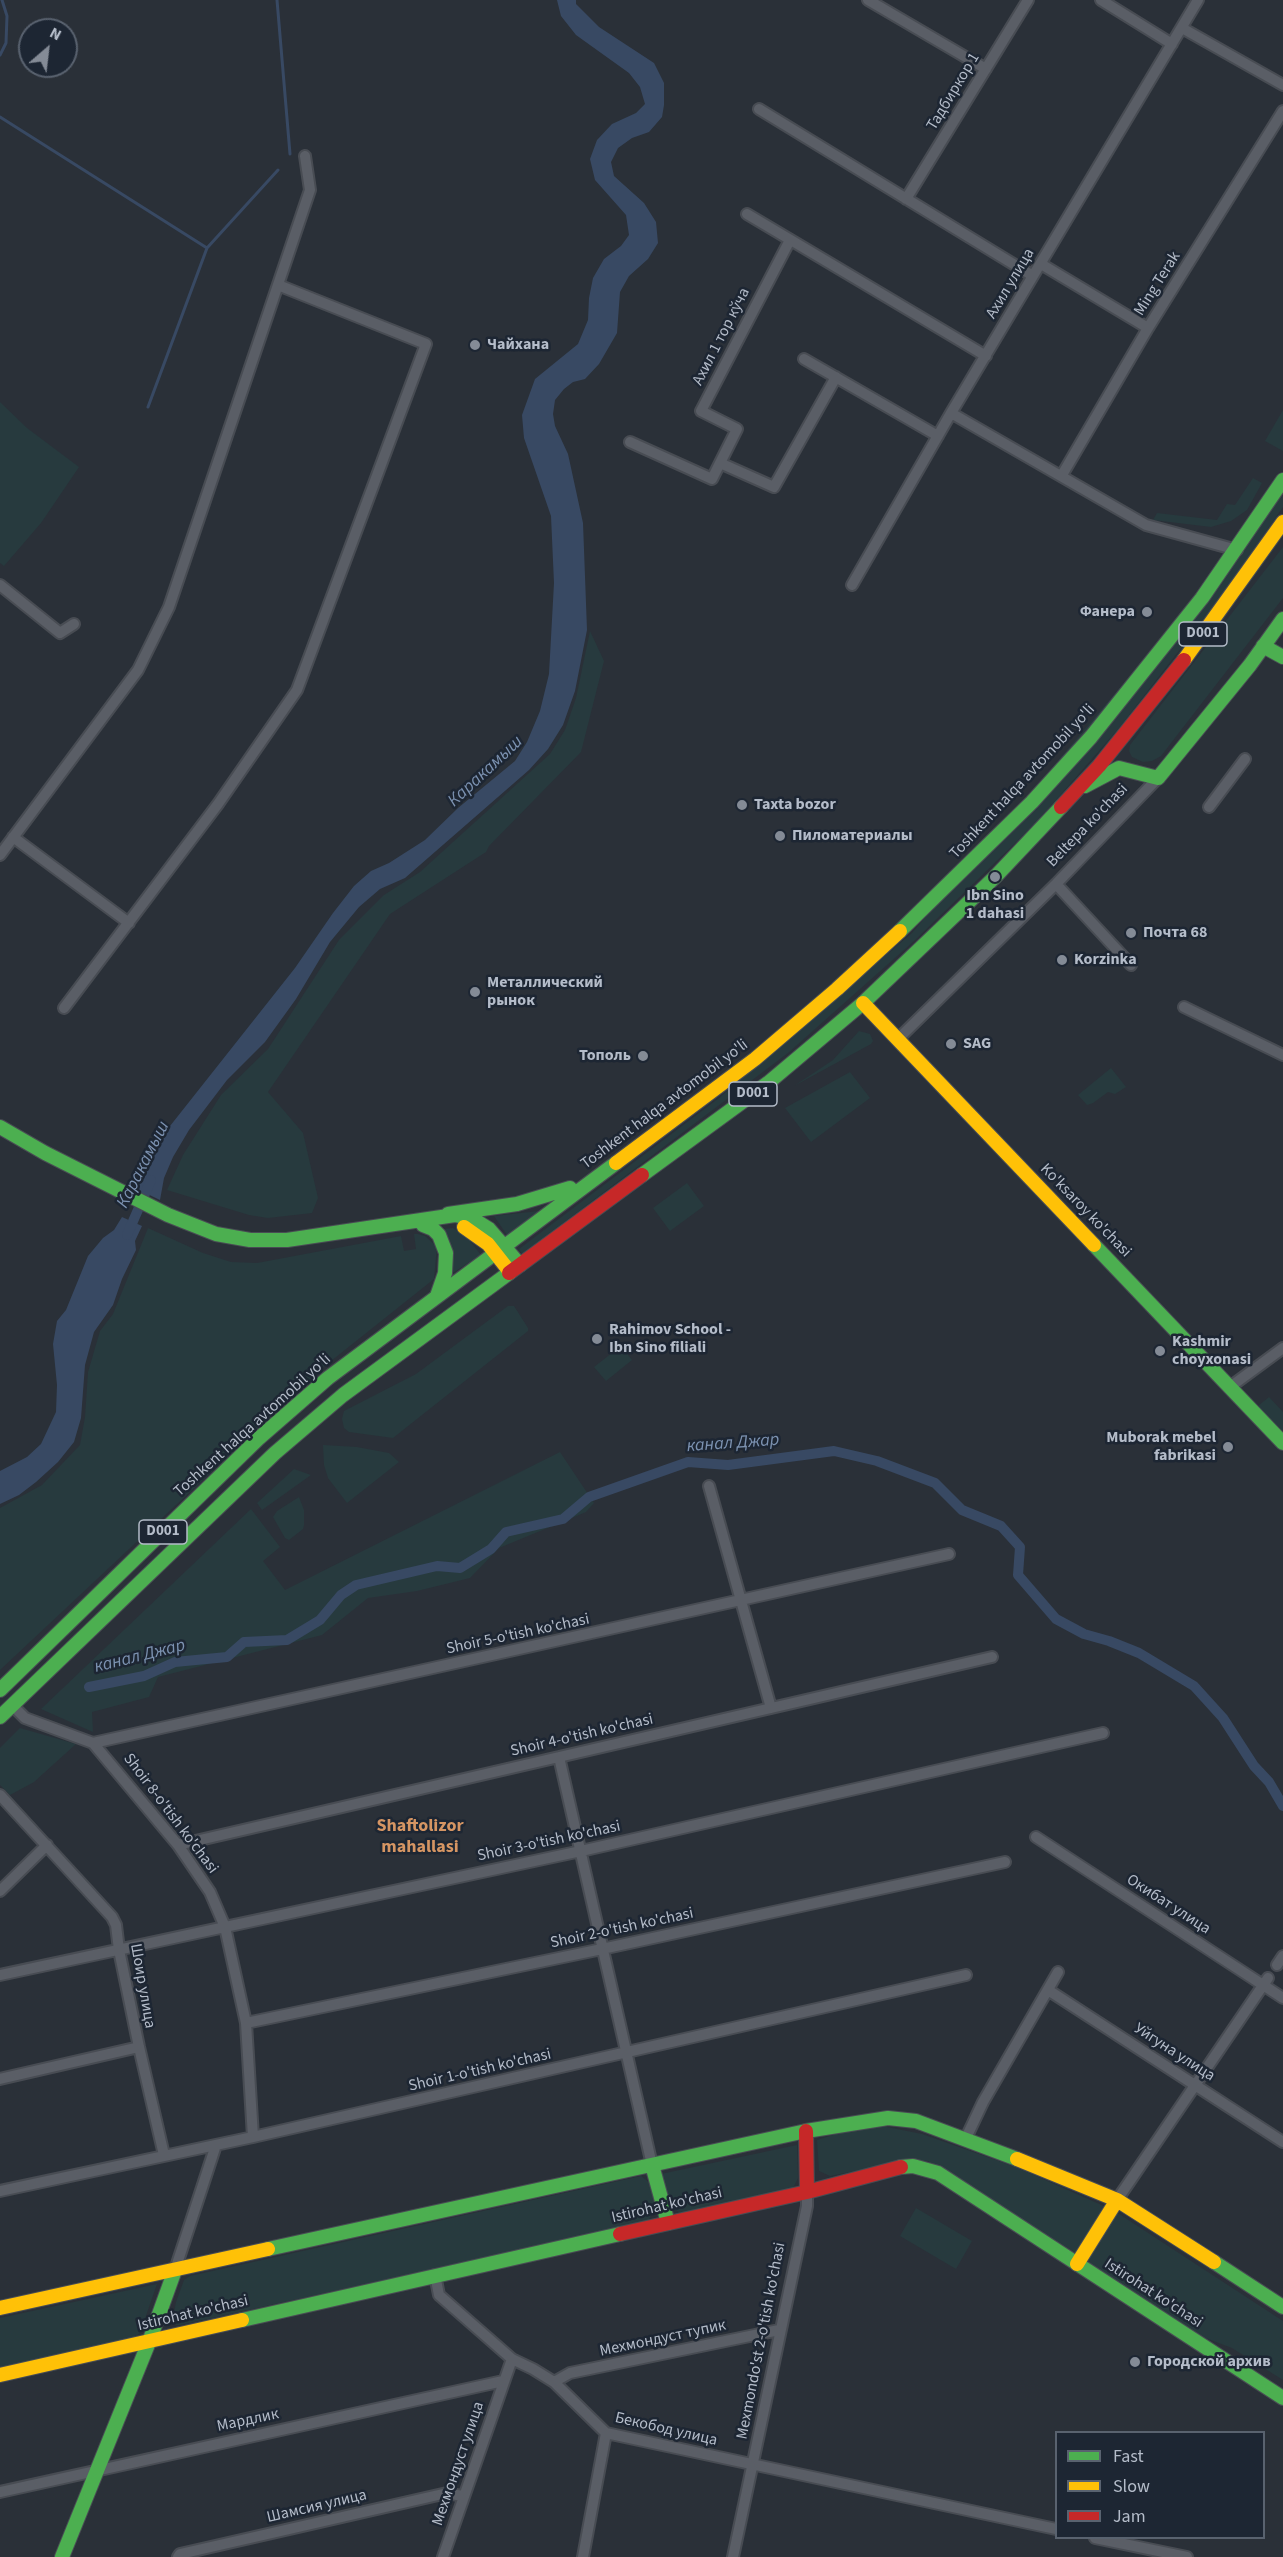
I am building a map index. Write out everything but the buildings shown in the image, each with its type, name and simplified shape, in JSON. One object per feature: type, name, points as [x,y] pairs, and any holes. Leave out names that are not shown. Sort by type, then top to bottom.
[{"type":"main road","name":"Toshkent halqa avtomobil yo'li","points":[[0,1690],[258,1439],[328,1378],[764,1052],[837,989],[976,859],[1091,737],[1166,645],[1237,550],[1283,480]]},
{"type":"main road","name":"D001","points":[[0,1717],[275,1453],[344,1395],[737,1107],[863,1003],[995,877],[1079,790],[1189,653],[1283,522]]},
{"type":"main road","name":"Beltepa ko'chasi","points":[[1158,778],[1272,642],[1283,619]]},
{"type":"main road","points":[[1272,642],[1283,657]]},
{"type":"main road","points":[[1119,742],[1119,768]]},
{"type":"main road","points":[[1079,790],[1119,768],[1158,778]]},
{"type":"main road","name":"Ko'ksaroy ko'chasi","points":[[863,1003],[1283,1443]]},
{"type":"main road","points":[[0,1126],[104,1186]]},
{"type":"main road","points":[[0,1132],[42,1158],[217,1240],[272,1248],[310,1245],[446,1223],[463,1226],[500,1249],[515,1268]]},
{"type":"main road","points":[[167,1218],[216,1234],[269,1241],[305,1238],[517,1204],[591,1181]]},
{"type":"main road","points":[[448,1214],[461,1215],[495,1233],[500,1249]]},
{"type":"main road","points":[[423,1225],[433,1228],[439,1235],[446,1253],[445,1273],[436,1296]]},
{"type":"main road","points":[[328,1378],[344,1395]]},
{"type":"main road","points":[[0,2308],[806,2131],[873,2119],[895,2118],[915,2121],[966,2138],[1117,2200],[1283,2307]]},
{"type":"main road","name":"Mexmondo'st 2-o'tish ko'chasi","points":[[806,2131],[807,2192]]},
{"type":"main road","points":[[652,2164],[668,2223]]},
{"type":"main road","name":"Istirohat ko'chasi","points":[[0,2375],[807,2192],[895,2168],[913,2166],[938,2173],[1282,2397]]},
{"type":"main road","points":[[1077,2264],[1117,2200]]},
{"type":"main road","points":[[62,2557],[149,2342],[175,2270]]},
{"type":"main road","points":[[111,2350],[127,2360],[130,2369],[130,2387]]},
{"type":"street","points":[[868,0],[986,69]]},
{"type":"street","name":"Тадбиркор 1","points":[[906,200],[1028,0]]},
{"type":"street","points":[[1101,0],[1172,45]]},
{"type":"street","name":"Ахил улица","points":[[852,585],[951,413],[1198,0]]},
{"type":"street","points":[[1182,28],[1283,85]]},
{"type":"street","points":[[759,109],[1033,276]]},
{"type":"street","name":"Ming Terak","points":[[1062,475],[1148,328],[1283,111]]},
{"type":"street","points":[[0,855],[138,670],[169,607],[310,190],[305,156]]},
{"type":"street","points":[[747,214],[986,356]]},
{"type":"street","name":"Ахил 1 тор кўча","points":[[720,463],[737,429],[701,411],[790,240]]},
{"type":"street","points":[[1041,264],[1148,328]]},
{"type":"street","points":[[64,1008],[219,804],[297,690],[426,344],[278,285]]},
{"type":"street","points":[[804,358],[938,436]]},
{"type":"street","points":[[630,442],[712,479],[720,463],[774,487],[836,377]]},
{"type":"street","points":[[951,413],[1146,525],[1237,550]]},
{"type":"street","points":[[0,585],[60,633],[74,624]]},
{"type":"street","points":[[1209,807],[1245,759]]},
{"type":"street","name":"Beltepa ko'chasi","points":[[898,1039],[1056,884],[1158,778]]},
{"type":"street","points":[[14,837],[129,923]]},
{"type":"street","points":[[1056,884],[1131,965]]},
{"type":"street","points":[[1184,1007],[1283,1054]]},
{"type":"street","points":[[1230,1387],[1283,1348]]},
{"type":"street","points":[[709,1486],[771,1708]]},
{"type":"street","name":"Shoir 5-o'tish ko'chasi","points":[[93,1743],[949,1554]]},
{"type":"street","name":"Shoir 4-o'tish ko'chasi","points":[[178,1845],[992,1657]]},
{"type":"street","points":[[12,1705],[25,1718],[93,1743]]},
{"type":"street","name":"Shoir 3-o'tish ko'chasi","points":[[0,1975],[581,1851],[1103,1733]]},
{"type":"street","name":"Shoir 8-o'tish ko'chasi","points":[[93,1743],[178,1845],[210,1892],[225,1927],[246,2023],[253,2138]]},
{"type":"street","points":[[559,1757],[652,2164]]},
{"type":"street","name":"Шоир улица","points":[[0,1795],[112,1917],[118,1935],[139,2047],[164,2155]]},
{"type":"street","name":"Окибат улица","points":[[1036,1837],[1266,1982],[1283,1998]]},
{"type":"street","points":[[0,1891],[48,1845]]},
{"type":"street","name":"Shoir 2-o'tish ko'chasi","points":[[246,2023],[1005,1862]]},
{"type":"street","points":[[966,2138],[983,2102],[1058,1972]]},
{"type":"street","name":"Shoir 1-o'tish ko'chasi","points":[[0,2191],[253,2138],[966,1975]]},
{"type":"street","points":[[1117,2200],[1266,1982]]},
{"type":"street","name":"Уйгуна улица","points":[[1048,1990],[1283,2142]]},
{"type":"street","points":[[0,2079],[139,2047]]},
{"type":"street","points":[[175,2270],[216,2145]]},
{"type":"street","name":"Mexmondo'st 2-o'tish ko'chasi","points":[[733,2557],[754,2466],[779,2330],[807,2206],[807,2192]]},
{"type":"street","name":"Бекобод улица","points":[[435,2275],[439,2295],[512,2359],[554,2382],[606,2433],[1055,2529]]},
{"type":"street","name":"Мехмондуст тупик","points":[[554,2382],[570,2373],[779,2330]]},
{"type":"street","name":"Мехмондуст улица","points":[[443,2557],[462,2496],[512,2359]]},
{"type":"street","name":"Мардлик","points":[[0,2492],[503,2381]]},
{"type":"street","points":[[583,2557],[606,2433]]},
{"type":"street","name":"Шамсия улица","points":[[178,2557],[447,2493],[462,2496]]},
{"type":"street","points":[[1100,2539],[1187,2557]]},
{"type":"green space","points":[[0,402],[27,428],[79,467],[41,523],[4,566],[0,563]]},
{"type":"green space","points":[[1283,410],[1283,451],[1265,441]]},
{"type":"green space","points":[[1253,478],[1262,483],[1247,510],[1231,521],[1211,527],[1153,520],[1157,513],[1217,520],[1227,504],[1235,505]]},
{"type":"green space","points":[[1283,495],[1283,507],[1223,594],[1119,728],[1035,824],[914,941],[788,1053],[522,1254],[519,1249],[719,1098],[912,933]]},
{"type":"green space","points":[[1283,547],[1283,598],[1161,756],[1152,761],[1143,762],[1132,757],[1129,751],[1130,745]]},
{"type":"green space","points":[[590,631],[604,661],[581,752],[489,846],[486,852],[390,914],[268,1092],[303,1133],[318,1198],[312,1213],[268,1218],[249,1215],[167,1190],[183,1155],[221,1095],[268,1049],[339,940],[384,895],[420,872],[550,754],[565,730],[576,698]]},
{"type":"green space","points":[[859,1031],[870,1034],[873,1041],[871,1044],[794,1086],[833,1060]]},
{"type":"green space","points":[[1111,1068],[1126,1087],[1115,1094],[1108,1092],[1087,1105],[1078,1095]]},
{"type":"green space","points":[[850,1072],[870,1098],[811,1142],[785,1108]]},
{"type":"green space","points":[[687,1183],[704,1206],[670,1231],[653,1208]]},
{"type":"green space","points":[[539,1211],[507,1235],[494,1216]]},
{"type":"green space","points":[[148,1228],[203,1253],[231,1262],[257,1263],[401,1236],[404,1251],[416,1249],[414,1234],[418,1234],[425,1236],[437,1247],[434,1279],[321,1369],[0,1670],[0,1508],[42,1485],[80,1445],[85,1417],[88,1372],[100,1331],[113,1314]]},
{"type":"green space","points":[[453,1228],[466,1236],[481,1255],[451,1274],[443,1229]]},
{"type":"green space","points":[[508,1306],[514,1306],[528,1331],[393,1438],[349,1432],[344,1428],[342,1419],[344,1411],[416,1374]]},
{"type":"green space","points":[[621,1346],[632,1360],[606,1381],[594,1367]]},
{"type":"green space","points":[[1269,1397],[1283,1412],[1283,1432],[1258,1406]]},
{"type":"green space","points":[[323,1445],[357,1447],[389,1453],[399,1462],[347,1503],[328,1478],[324,1465]]},
{"type":"green space","points":[[560,1452],[594,1503],[586,1512],[499,1548],[470,1578],[417,1591],[368,1598],[322,1635],[158,1677],[149,1697],[92,1712],[93,1732],[41,1709],[251,1509],[280,1547],[263,1561],[285,1590]]},
{"type":"green space","points":[[294,1469],[311,1475],[262,1510],[257,1503]]},
{"type":"green space","points":[[299,1497],[304,1510],[304,1525],[303,1529],[289,1540],[285,1538],[273,1517],[277,1511]]},
{"type":"green space","points":[[20,1728],[76,1744],[34,1782],[10,1795],[0,1785],[0,1748]]},
{"type":"green space","points":[[882,2126],[922,2134],[1016,2167],[1106,2207],[1077,2254],[928,2161],[912,2160],[830,2176],[819,2171],[817,2140],[842,2132]]},
{"type":"green space","points":[[797,2145],[798,2178],[793,2188],[683,2213],[671,2205],[661,2174]]},
{"type":"green space","points":[[641,2176],[650,2183],[654,2202],[649,2221],[181,2325],[176,2325],[173,2318],[184,2280],[190,2276]]},
{"type":"green space","points":[[916,2208],[972,2241],[956,2269],[900,2236]]},
{"type":"green space","points":[[1116,2212],[1283,2321],[1283,2380],[1232,2348],[1203,2337],[1086,2261]]},
{"type":"green space","points":[[157,2284],[140,2333],[131,2340],[0,2368],[0,2318]]},
{"type":"water","points":[[557,0],[576,0],[576,4],[599,27],[654,63],[664,83],[662,117],[649,132],[632,138],[618,148],[611,162],[614,176],[644,203],[656,222],[658,243],[648,259],[629,276],[620,292],[617,333],[599,364],[585,379],[573,382],[564,389],[555,400],[553,414],[555,426],[568,454],[583,523],[587,630],[575,691],[563,725],[548,749],[529,770],[405,878],[380,889],[359,907],[330,942],[296,999],[265,1042],[227,1080],[189,1130],[164,1178],[160,1200],[137,1189],[141,1170],[155,1145],[295,968],[333,913],[354,886],[371,871],[389,863],[425,840],[458,808],[515,761],[527,742],[540,711],[549,674],[554,583],[551,516],[524,438],[522,415],[535,379],[578,344],[588,320],[593,278],[604,259],[621,246],[629,235],[626,215],[595,180],[590,159],[597,140],[612,124],[636,113],[645,104],[640,87],[629,73],[576,35],[561,16]]},
{"type":"water","points":[[122,1217],[142,1226],[135,1241],[136,1250],[113,1305],[94,1332],[85,1365],[81,1418],[74,1442],[58,1462],[36,1482],[19,1495],[0,1504],[0,1471],[27,1457],[41,1444],[56,1412],[57,1385],[53,1344],[57,1321],[66,1310],[88,1256],[103,1238],[114,1230]]},
{"type":"waterway","points":[[0,55],[6,43],[7,16],[2,0]]},
{"type":"waterway","points":[[277,0],[290,154]]},
{"type":"waterway","points":[[0,117],[207,248]]},
{"type":"waterway","points":[[148,407],[207,248],[278,170]]},
{"type":"waterway","name":"Каракамыш","points":[[127,1235],[151,1180]]},
{"type":"waterway","name":"канал Джар","points":[[89,1687],[144,1676],[175,1662],[227,1657],[244,1642],[287,1640],[320,1620],[341,1595],[356,1585],[437,1566],[460,1568],[491,1549],[506,1532],[563,1519],[589,1497],[688,1462],[728,1465],[834,1451],[877,1461],[935,1483],[962,1510],[1001,1526],[1020,1547],[1018,1575],[1056,1619],[1084,1634],[1139,1653],[1194,1686],[1223,1718],[1254,1766],[1269,1782],[1283,1806]]},
{"type":"traffic: fast","points":[[900,931],[1032,802],[1091,737],[1202,598],[1283,480]]},
{"type":"traffic: fast","points":[[1085,786],[1119,768],[1158,778],[1250,665],[1283,619]]},
{"type":"traffic: fast","points":[[1263,646],[1283,657]]},
{"type":"traffic: fast","points":[[642,1175],[768,1083],[863,1003],[995,877],[1061,807]]},
{"type":"traffic: fast","points":[[0,1127],[45,1153],[168,1215],[216,1234],[250,1240],[287,1240],[455,1215],[473,1219],[489,1229],[520,1265]]},
{"type":"traffic: fast","points":[[0,1690],[258,1439],[328,1378],[616,1163]]},
{"type":"traffic: fast","points":[[448,1214],[517,1204],[570,1188]]},
{"type":"traffic: fast","points":[[423,1225],[433,1229],[439,1235],[446,1253],[445,1273],[437,1296]]},
{"type":"traffic: fast","points":[[1094,1245],[1283,1443]]},
{"type":"traffic: fast","points":[[0,1717],[275,1453],[343,1395],[509,1273]]},
{"type":"traffic: fast","points":[[268,2249],[806,2131],[888,2118],[916,2121],[1017,2159]]},
{"type":"traffic: fast","points":[[652,2165],[668,2223]]},
{"type":"traffic: fast","points":[[901,2167],[913,2166],[938,2173],[1283,2398]]},
{"type":"traffic: fast","points":[[242,2320],[620,2234]]},
{"type":"traffic: fast","points":[[1214,2262],[1283,2307]]},
{"type":"traffic: fast","points":[[62,2557],[149,2342],[175,2270]]},
{"type":"traffic: slow","points":[[1184,660],[1283,522]]},
{"type":"traffic: slow","points":[[616,1163],[755,1059],[900,931]]},
{"type":"traffic: slow","points":[[863,1003],[1094,1245]]},
{"type":"traffic: slow","points":[[464,1227],[488,1244],[510,1272]]},
{"type":"traffic: slow","points":[[1017,2159],[1117,2200],[1214,2262]]},
{"type":"traffic: slow","points":[[1077,2264],[1117,2200]]},
{"type":"traffic: slow","points":[[0,2308],[268,2249]]},
{"type":"traffic: slow","points":[[0,2375],[242,2320]]},
{"type":"traffic: jam","points":[[1061,807],[1099,766],[1184,660]]},
{"type":"traffic: jam","points":[[509,1273],[642,1175]]},
{"type":"traffic: jam","points":[[806,2131],[807,2192]]},
{"type":"traffic: jam","points":[[620,2234],[807,2192],[901,2167]]},
{"type":"place","name":"Чайхана","points":[[475,345]]},
{"type":"place","name":"Фанера","points":[[1147,612]]},
{"type":"place","name":"Taxta bozor","points":[[742,805]]},
{"type":"place","name":"Пиломатериалы","points":[[780,836]]},
{"type":"place","name":"Ibn Sino 1 dahasi","points":[[995,877]]},
{"type":"place","name":"Почта 68","points":[[1131,933]]},
{"type":"place","name":"Korzinka","points":[[1062,960]]},
{"type":"place","name":"Металлический рынок","points":[[475,992]]},
{"type":"place","name":"SAG","points":[[951,1044]]},
{"type":"place","name":"Тополь","points":[[643,1056]]},
{"type":"place","name":"Rahimov School - Ibn Sino filiali","points":[[597,1339]]},
{"type":"place","name":"Kashmir choyxonasi","points":[[1160,1351]]},
{"type":"place","name":"Muborak mebel fabrikasi","points":[[1228,1447]]},
{"type":"place","name":"Городской архив","points":[[1135,2362]]},
{"type":"district","name":"Shaftolizor mahallasi","points":[[420,1837]]}]
